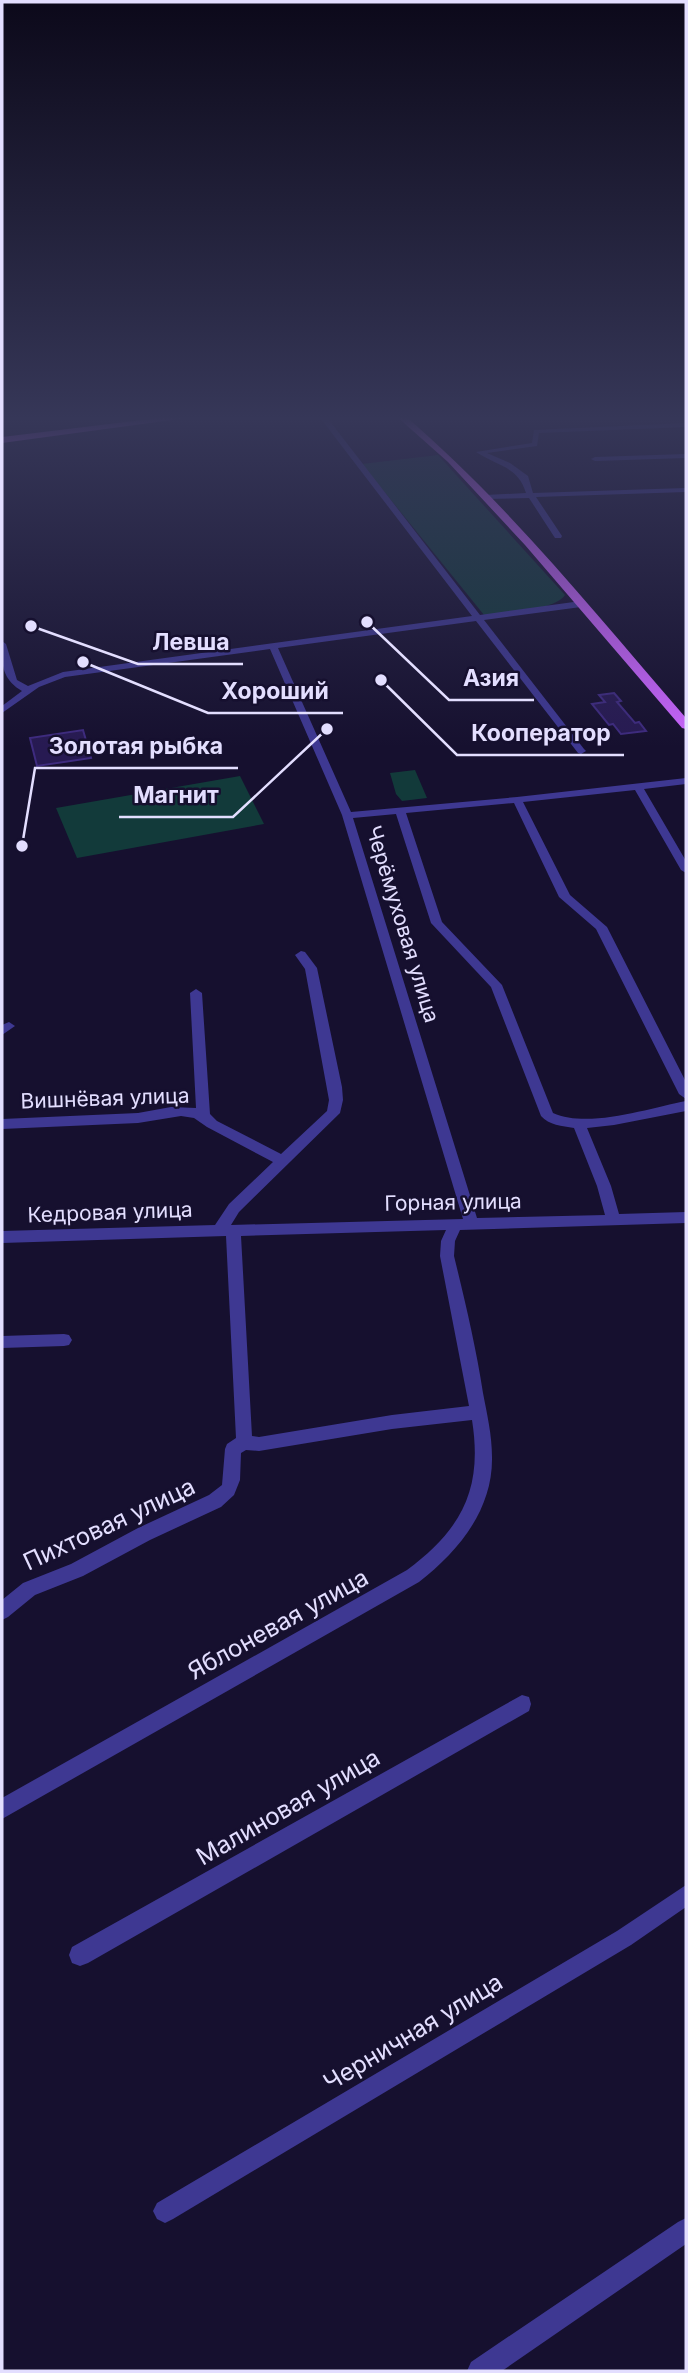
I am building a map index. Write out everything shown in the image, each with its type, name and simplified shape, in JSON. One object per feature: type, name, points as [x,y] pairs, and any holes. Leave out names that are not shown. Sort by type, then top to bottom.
[{"type":"main road","points":[[511,526],[686,725]]},
{"type":"street","points":[[407,526],[581,751]]},
{"type":"street","points":[[551,526],[558,536]]},
{"type":"street","points":[[2,710],[28,690],[63,675],[581,604]]},
{"type":"street","points":[[2,644],[13,681],[28,690]]},
{"type":"street","name":"Черёмуховая улица","points":[[273,646],[347,815],[463,1223]]},
{"type":"street","points":[[2,685],[13,681]]},
{"type":"street","points":[[347,815],[686,781]]},
{"type":"street","points":[[638,787],[686,870]]},
{"type":"street","points":[[517,800],[565,897],[601,927],[686,1094]]},
{"type":"street","points":[[400,811],[437,923],[496,985],[544,1110],[557,1121],[579,1124],[686,1106]]},
{"type":"street","points":[[301,955],[311,968],[336,1100],[333,1113],[234,1208],[227,1230],[244,1443],[259,1444],[392,1422],[479,1412],[447,1256],[448,1241],[463,1223]]},
{"type":"street","points":[[196,993],[203,1115]]},
{"type":"street","name":"Вишнёвая улица","points":[[2,1124],[138,1118],[160,1113],[203,1115],[212,1124],[282,1161]]},
{"type":"street","points":[[579,1124],[604,1186],[613,1219]]},
{"type":"street","name":"Горная улица","points":[[227,1230],[686,1218]]},
{"type":"street","name":"Кедровая улица","points":[[2,1237],[227,1230]]},
{"type":"street","points":[[2,1342],[64,1340]]},
{"type":"street","name":"Яблоневая улица","points":[[2,1810],[413,1576],[433,1562],[456,1535],[478,1495],[484,1464],[479,1412]]},
{"type":"street","name":"Пихтовая улица","points":[[2,1611],[29,1590],[77,1570],[144,1534],[215,1501],[228,1490],[232,1480],[233,1449],[244,1443]]},
{"type":"street","name":"Малиновая улица","points":[[80,1955],[522,1704]]},
{"type":"street","name":"Черничная улица","points":[[165,2211],[624,1938],[686,1895]]},
{"type":"street","points":[[480,2371],[686,2230]]},
{"type":"green space","points":[[412,526],[502,526],[565,595],[540,608],[484,615]]},
{"type":"green space","points":[[415,770],[427,798],[402,801],[396,794],[390,773]]},
{"type":"green space","points":[[240,776],[264,824],[77,858],[56,808]]},
{"type":"building","points":[[614,693],[621,701],[617,702],[635,723],[639,722],[646,731],[621,734],[613,724],[609,725],[592,704],[605,702],[599,695]]},
{"type":"building","points":[[83,730],[91,758],[37,766],[30,738]]},
{"type":"place","name":"Азия","points":[[367,622]]},
{"type":"place","name":"Левша","points":[[31,626]]},
{"type":"place","name":"Хороший","points":[[83,662]]},
{"type":"place","name":"Кооператор","points":[[381,680]]},
{"type":"place","name":"Магнит","points":[[327,729]]},
{"type":"place","name":"Золотая рыбка","points":[[22,846]]}]
